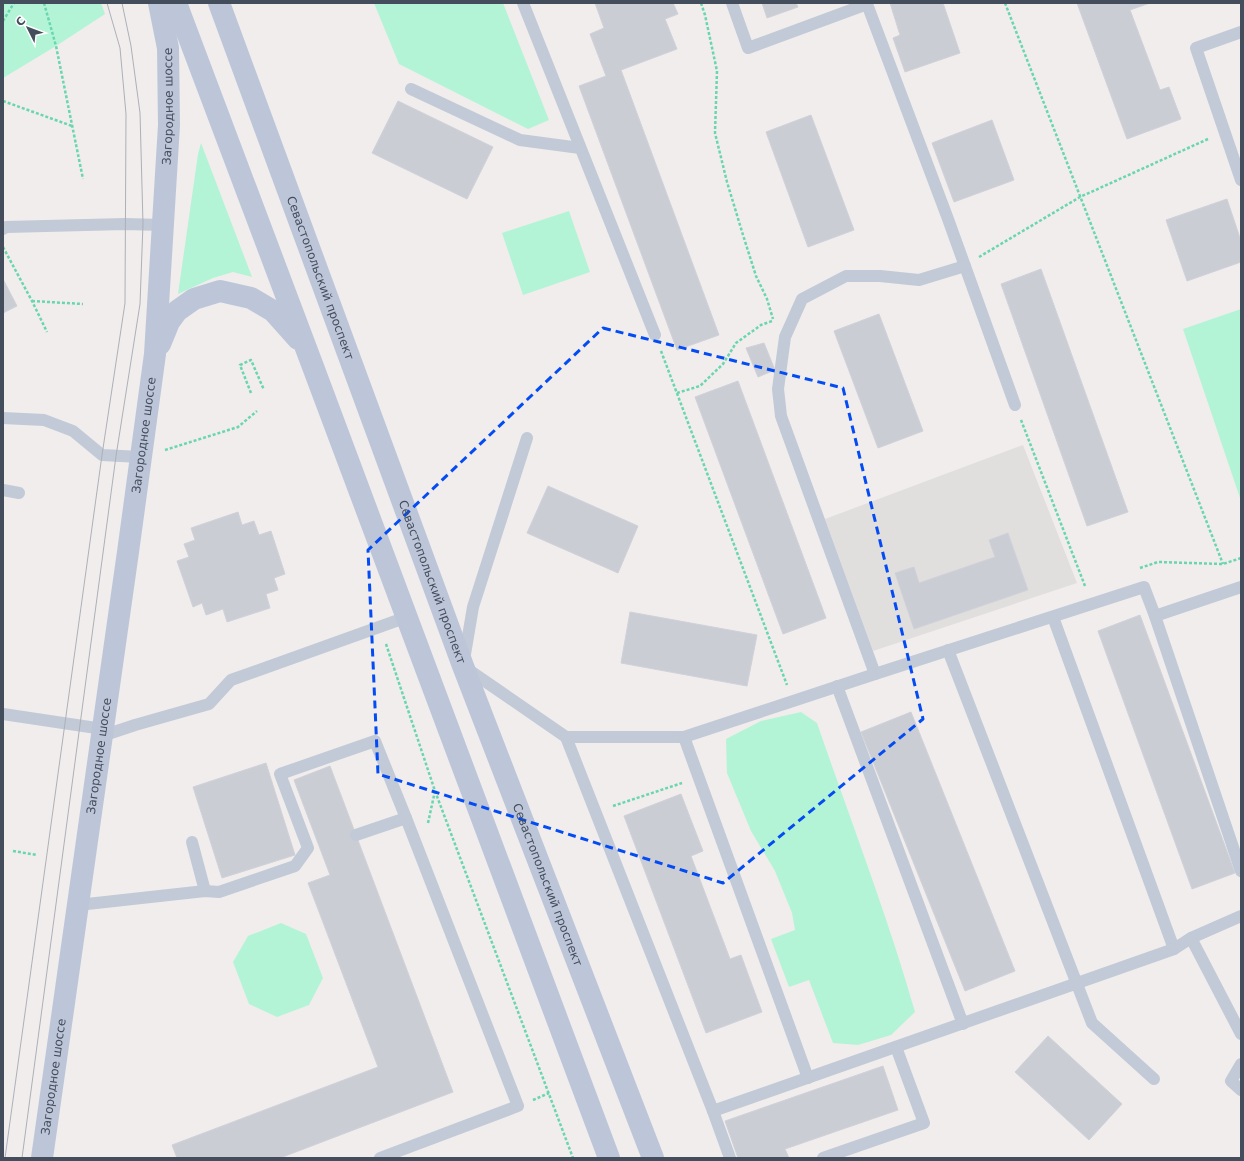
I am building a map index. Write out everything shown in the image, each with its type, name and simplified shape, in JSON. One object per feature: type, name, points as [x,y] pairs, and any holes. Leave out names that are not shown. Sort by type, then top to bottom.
[{"type":"main road","name":"Загородное шоссе","points":[[42,1158],[155,354],[169,126],[168,48],[159,3]]},
{"type":"main road","points":[[176,3],[609,1158]]},
{"type":"main road","name":"Севастопольский проспект","points":[[219,3],[463,666],[653,1158]]},
{"type":"main road","name":"Загородное шоссе","points":[[155,354],[169,322],[177,311],[194,300],[220,291],[251,298],[273,311],[296,336],[312,364]]},
{"type":"lane","points":[[523,3],[655,336]]},
{"type":"lane","points":[[732,3],[748,48],[867,4],[965,266],[1015,405]]},
{"type":"lane","points":[[1241,32],[1196,48],[1241,180]]},
{"type":"lane","points":[[411,88],[520,140],[580,148]]},
{"type":"lane","points":[[3,229],[6,227],[125,224],[163,225]]},
{"type":"lane","points":[[875,674],[781,416],[778,389],[785,337],[802,299],[846,276],[880,276],[919,280],[965,266]]},
{"type":"lane","points":[[3,418],[44,420],[74,431],[102,455],[140,457]]},
{"type":"lane","points":[[527,438],[473,607],[463,666],[566,737],[713,1111],[730,1158]]},
{"type":"lane","points":[[3,490],[19,493]]},
{"type":"lane","points":[[566,737],[684,737],[1144,587],[1241,872]]},
{"type":"lane","points":[[1155,616],[1241,588]]},
{"type":"lane","points":[[3,714],[102,732],[136,725],[209,704],[231,680],[407,617]]},
{"type":"lane","points":[[1052,617],[1174,949]]},
{"type":"lane","points":[[948,650],[1092,1023],[1154,1079]]},
{"type":"lane","points":[[838,686],[963,1024]]},
{"type":"lane","points":[[684,737],[808,1078]]},
{"type":"lane","points":[[78,905],[205,891],[219,892],[295,866],[314,848],[280,774],[375,741],[518,1106],[387,1157]]},
{"type":"lane","points":[[356,835],[406,818]]},
{"type":"lane","points":[[192,842],[205,891]]},
{"type":"lane","points":[[713,1111],[896,1048],[1174,949],[1191,938],[1241,916]]},
{"type":"lane","points":[[1191,938],[1241,1034]]},
{"type":"lane","points":[[823,1158],[924,1123],[896,1048]]},
{"type":"lane","points":[[1241,1064],[1231,1081],[1241,1090]]},
{"type":"path","points":[[3,21],[14,3]]},
{"type":"path","points":[[44,3],[56,46],[83,179]]},
{"type":"path","points":[[701,3],[717,71],[715,133],[727,182],[743,235],[756,276],[767,299],[773,320]]},
{"type":"path","points":[[1005,3],[1223,564]]},
{"type":"path","points":[[3,101],[72,126]]},
{"type":"path","points":[[965,266],[1080,197],[1224,132]]},
{"type":"path","points":[[3,248],[47,332]]},
{"type":"path","points":[[32,301],[83,304]]},
{"type":"path","points":[[677,393],[700,386],[723,364],[736,343],[761,325],[798,309]]},
{"type":"path","points":[[655,336],[792,701]]},
{"type":"path","points":[[251,393],[240,365],[251,360],[264,390]]},
{"type":"path","points":[[1015,405],[1086,586]]},
{"type":"path","points":[[140,457],[238,428],[257,411]]},
{"type":"path","points":[[380,626],[436,791],[573,1158]]},
{"type":"path","points":[[595,812],[698,778]]},
{"type":"path","points":[[13,851],[37,855]]},
{"type":"highlighted area","points":[[603,328],[843,388],[923,719],[723,883],[378,774],[368,550]]},
{"type":"shaded area","points":[[1023,445],[1077,583],[873,651],[825,519]]},
{"type":"green space","points":[[3,3],[101,3],[105,14],[3,78]]},
{"type":"green space","points":[[374,3],[503,3],[549,120],[528,129],[399,64]]},
{"type":"green space","points":[[201,143],[252,277],[233,272],[213,278],[178,294],[198,154]]},
{"type":"green space","points":[[569,211],[590,272],[523,295],[502,233]]},
{"type":"green space","points":[[1241,309],[1241,501],[1183,329]]},
{"type":"green space","points":[[801,712],[817,723],[880,903],[915,1012],[891,1035],[858,1045],[833,1043],[809,980],[789,987],[771,939],[795,930],[792,913],[775,871],[751,831],[727,773],[726,739],[761,721]]},
{"type":"green space","points":[[281,923],[306,934],[323,978],[309,1005],[277,1017],[249,1004],[233,962],[248,936]]},
{"type":"building","points":[[595,3],[673,3],[678,14],[665,19],[677,49],[621,70],[719,335],[677,350],[579,86],[606,76],[590,34],[604,28]]},
{"type":"building","points":[[762,3],[796,3],[798,7],[767,18]]},
{"type":"building","points":[[890,3],[943,3],[960,53],[905,72],[893,38],[900,35]]},
{"type":"building","points":[[1077,3],[1150,3],[1130,10],[1160,90],[1169,87],[1181,119],[1127,139]]},
{"type":"building","points":[[398,101],[493,147],[467,199],[372,153]]},
{"type":"building","points":[[811,115],[854,230],[808,247],[766,132]]},
{"type":"building","points":[[992,120],[1014,180],[954,202],[932,143]]},
{"type":"building","points":[[1227,199],[1241,241],[1241,262],[1187,281],[1166,220]]},
{"type":"building","points":[[1041,269],[1128,512],[1087,526],[1001,284]]},
{"type":"building","points":[[3,279],[17,306],[3,313]]},
{"type":"building","points":[[879,314],[923,431],[878,448],[834,331]]},
{"type":"building","points":[[764,343],[775,370],[758,377],[746,348]]},
{"type":"building","points":[[738,381],[826,618],[783,634],[695,397]]},
{"type":"building","points":[[548,486],[638,526],[618,573],[527,533]]},
{"type":"building","points":[[238,512],[242,525],[254,521],[259,535],[271,531],[285,574],[274,578],[278,590],[266,594],[270,608],[227,622],[223,609],[206,615],[202,603],[193,607],[177,561],[189,557],[184,544],[195,540],[191,528]]},
{"type":"building","points":[[1008,533],[1028,590],[914,629],[895,573],[914,567],[919,583],[995,557],[989,540]]},
{"type":"building","points":[[630,612],[757,635],[747,686],[621,663]]},
{"type":"building","points":[[1140,615],[1235,873],[1192,889],[1098,631]]},
{"type":"building","points":[[911,712],[1015,971],[965,991],[861,732]]},
{"type":"building","points":[[266,763],[295,855],[222,878],[193,787]]},
{"type":"building","points":[[330,766],[453,1092],[280,1158],[177,1158],[172,1145],[378,1067],[308,883],[330,875],[294,780]]},
{"type":"building","points":[[681,794],[703,851],[691,856],[730,959],[741,955],[762,1012],[706,1033],[624,816]]},
{"type":"building","points":[[1048,1036],[1122,1104],[1089,1140],[1015,1072]]},
{"type":"building","points":[[883,1066],[898,1110],[785,1149],[789,1158],[738,1158],[725,1121]]},
{"type":"tram line","points":[[5,1158],[102,455],[125,303],[126,114],[120,48],[107,3]]},
{"type":"tram line","points":[[22,1158],[116,456],[140,304],[143,224],[140,113],[131,46],[122,3]]}]
